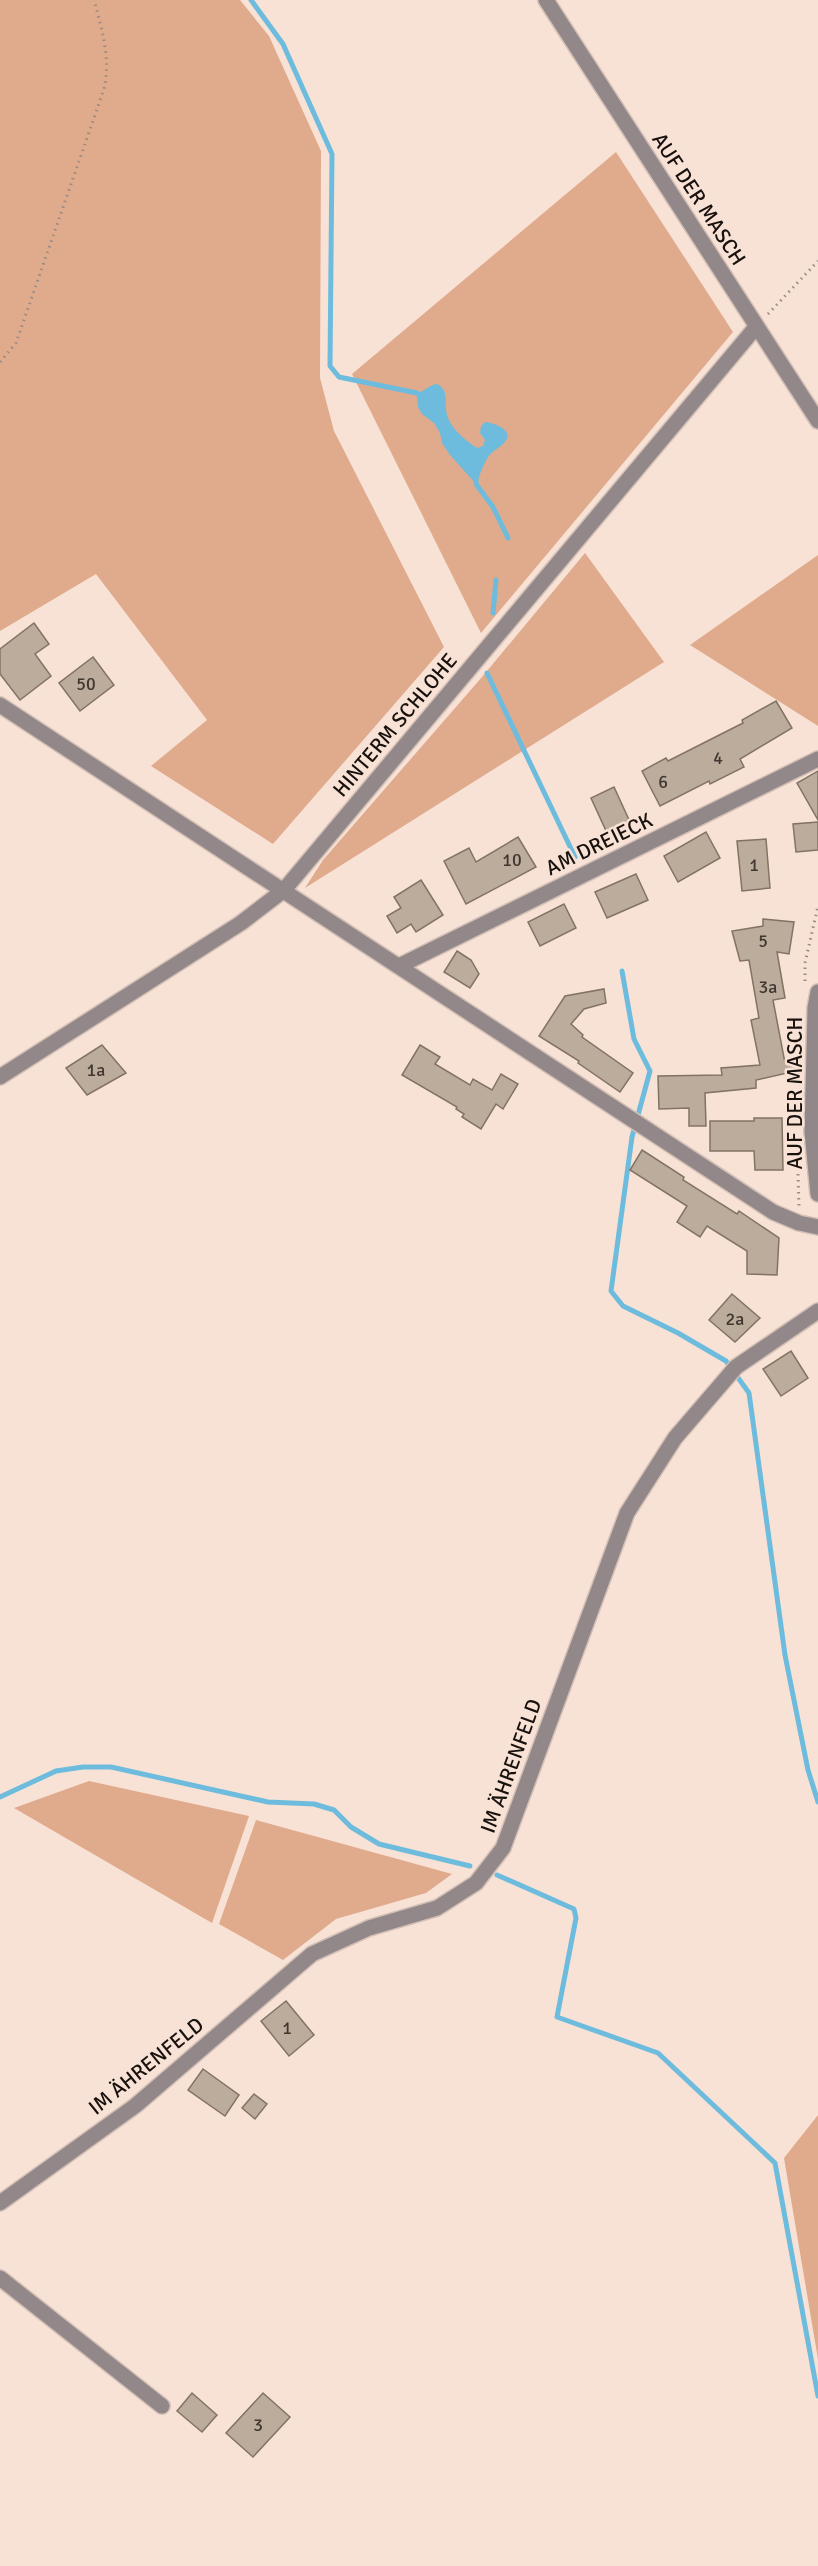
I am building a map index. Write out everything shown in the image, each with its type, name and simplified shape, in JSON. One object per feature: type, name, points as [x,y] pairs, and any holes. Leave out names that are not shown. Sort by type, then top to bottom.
[{"type":"street","name":"AUF DER MASCH","points":[[546,0],[818,421]]},
{"type":"street","name":"HINTERM SCHLOHE","points":[[0,1077],[242,923],[284,890],[756,327]]},
{"type":"street","points":[[0,705],[773,1212],[799,1223],[818,1227]]},
{"type":"street","name":"AM DREIECK","points":[[399,966],[818,759]]},
{"type":"street","name":"AUF DER MASCH","points":[[818,992],[815,1008],[812,1132],[818,1194]]},
{"type":"street","name":"IM ÄHRENFELD","points":[[0,2203],[135,2106],[312,1953],[369,1928],[437,1908],[476,1883],[503,1848],[627,1513],[675,1438],[736,1367],[818,1311]]},
{"type":"street","points":[[0,2278],[162,2406]]},
{"type":"path","points":[[0,362],[16,343],[108,74],[105,44],[94,0]]},
{"type":"path","points":[[756,327],[817,263]]},
{"type":"shaded area","points":[[0,0],[240,0],[269,36],[321,151],[320,378],[334,431],[444,647],[273,844],[151,766],[207,720],[96,574],[0,631]]},
{"type":"shaded area","points":[[616,152],[733,332],[481,633],[352,374]]},
{"type":"shaded area","points":[[585,553],[664,662],[305,888],[323,860],[482,677]]},
{"type":"shaded area","points":[[818,555],[818,726],[690,645]]},
{"type":"shaded area","points":[[89,1781],[249,1816],[212,1923],[14,1808]]},
{"type":"shaded area","points":[[256,1820],[452,1874],[426,1893],[336,1919],[283,1960],[219,1924]]},
{"type":"shaded area","points":[[818,2115],[818,2359],[784,2158]]},
{"type":"water","points":[[437,384],[444,390],[447,415],[452,425],[472,445],[477,448],[483,446],[485,440],[480,433],[481,426],[485,422],[503,428],[508,435],[503,444],[488,457],[476,484],[450,455],[434,423],[422,414],[418,407],[417,393]]},
{"type":"building","points":[[34,623],[49,644],[35,654],[51,676],[20,700],[0,674],[0,649]]},
{"type":"building","points":[[93,657],[114,685],[80,711],[59,683]]},
{"type":"building","points":[[776,701],[792,728],[740,759],[744,767],[710,784],[709,781],[660,806],[642,771],[666,758],[668,761],[743,723],[742,720]]},
{"type":"building","points":[[818,771],[818,820],[797,783]]},
{"type":"building","points":[[614,787],[630,822],[607,833],[591,798]]},
{"type":"building","points":[[818,822],[818,850],[796,852],[793,824]]},
{"type":"building","points":[[706,832],[720,858],[678,882],[664,856]]},
{"type":"building","points":[[518,837],[536,867],[466,904],[444,861],[469,848],[476,862]]},
{"type":"building","points":[[766,839],[770,888],[742,891],[737,841]]},
{"type":"building","points":[[636,874],[648,900],[607,918],[595,892]]},
{"type":"building","points":[[421,880],[443,915],[416,932],[411,924],[397,933],[387,916],[401,908],[394,897]]},
{"type":"building","points":[[564,904],[576,928],[540,946],[528,922]]},
{"type":"building","points":[[763,919],[794,922],[789,954],[777,952],[785,998],[773,1000],[785,1063],[795,1062],[796,1071],[756,1080],[756,1088],[705,1093],[706,1126],[689,1126],[689,1108],[659,1109],[658,1076],[722,1075],[721,1068],[760,1065],[751,1020],[759,1018],[749,960],[740,961],[732,931],[763,926]]},
{"type":"building","points":[[457,951],[471,960],[479,974],[470,988],[444,972]]},
{"type":"building","points":[[604,989],[606,1003],[584,1009],[571,1024],[583,1035],[582,1037],[633,1073],[620,1092],[578,1063],[579,1061],[539,1036],[565,996]]},
{"type":"building","points":[[102,1045],[126,1073],[87,1095],[66,1068]]},
{"type":"building","points":[[420,1045],[440,1057],[435,1064],[470,1085],[473,1079],[492,1090],[501,1074],[518,1084],[503,1109],[496,1104],[481,1129],[462,1117],[464,1114],[456,1109],[457,1107],[402,1075]]},
{"type":"building","points":[[754,1118],[782,1118],[783,1170],[755,1170],[754,1151],[710,1151],[710,1121],[754,1121]]},
{"type":"building","points":[[642,1150],[684,1177],[683,1180],[737,1214],[739,1211],[779,1238],[777,1275],[747,1274],[747,1251],[707,1226],[700,1237],[677,1222],[687,1206],[630,1170]]},
{"type":"building","points":[[732,1294],[760,1318],[735,1342],[709,1320]]},
{"type":"building","points":[[791,1351],[808,1378],[781,1396],[763,1369]]},
{"type":"building","points":[[286,2001],[314,2035],[289,2056],[261,2021]]},
{"type":"building","points":[[203,2069],[239,2095],[225,2116],[188,2090]]},
{"type":"building","points":[[254,2094],[267,2104],[255,2119],[242,2108]]},
{"type":"building","points":[[192,2393],[217,2415],[202,2432],[177,2411]]},
{"type":"building","points":[[263,2393],[290,2417],[253,2457],[226,2433]]},
{"type":"waterway","points":[[251,0],[283,44],[332,154],[330,366],[339,377],[417,393],[422,398]]},
{"type":"waterway","points":[[476,477],[476,484],[493,507],[508,538]]},
{"type":"waterway","points":[[493,613],[496,580]]},
{"type":"waterway","points":[[487,673],[575,857]]},
{"type":"waterway","points":[[622,971],[634,1039],[650,1071],[632,1137],[611,1291],[623,1306],[678,1333],[726,1361],[749,1393],[785,1655],[808,1770],[818,1802]]},
{"type":"waterway","points":[[0,1797],[56,1771],[83,1767],[111,1767],[268,1802],[314,1804],[334,1810],[351,1827],[379,1844],[470,1866]]},
{"type":"waterway","points":[[497,1875],[574,1909],[576,1918],[557,2017],[658,2053],[775,2163],[818,2396]]}]
